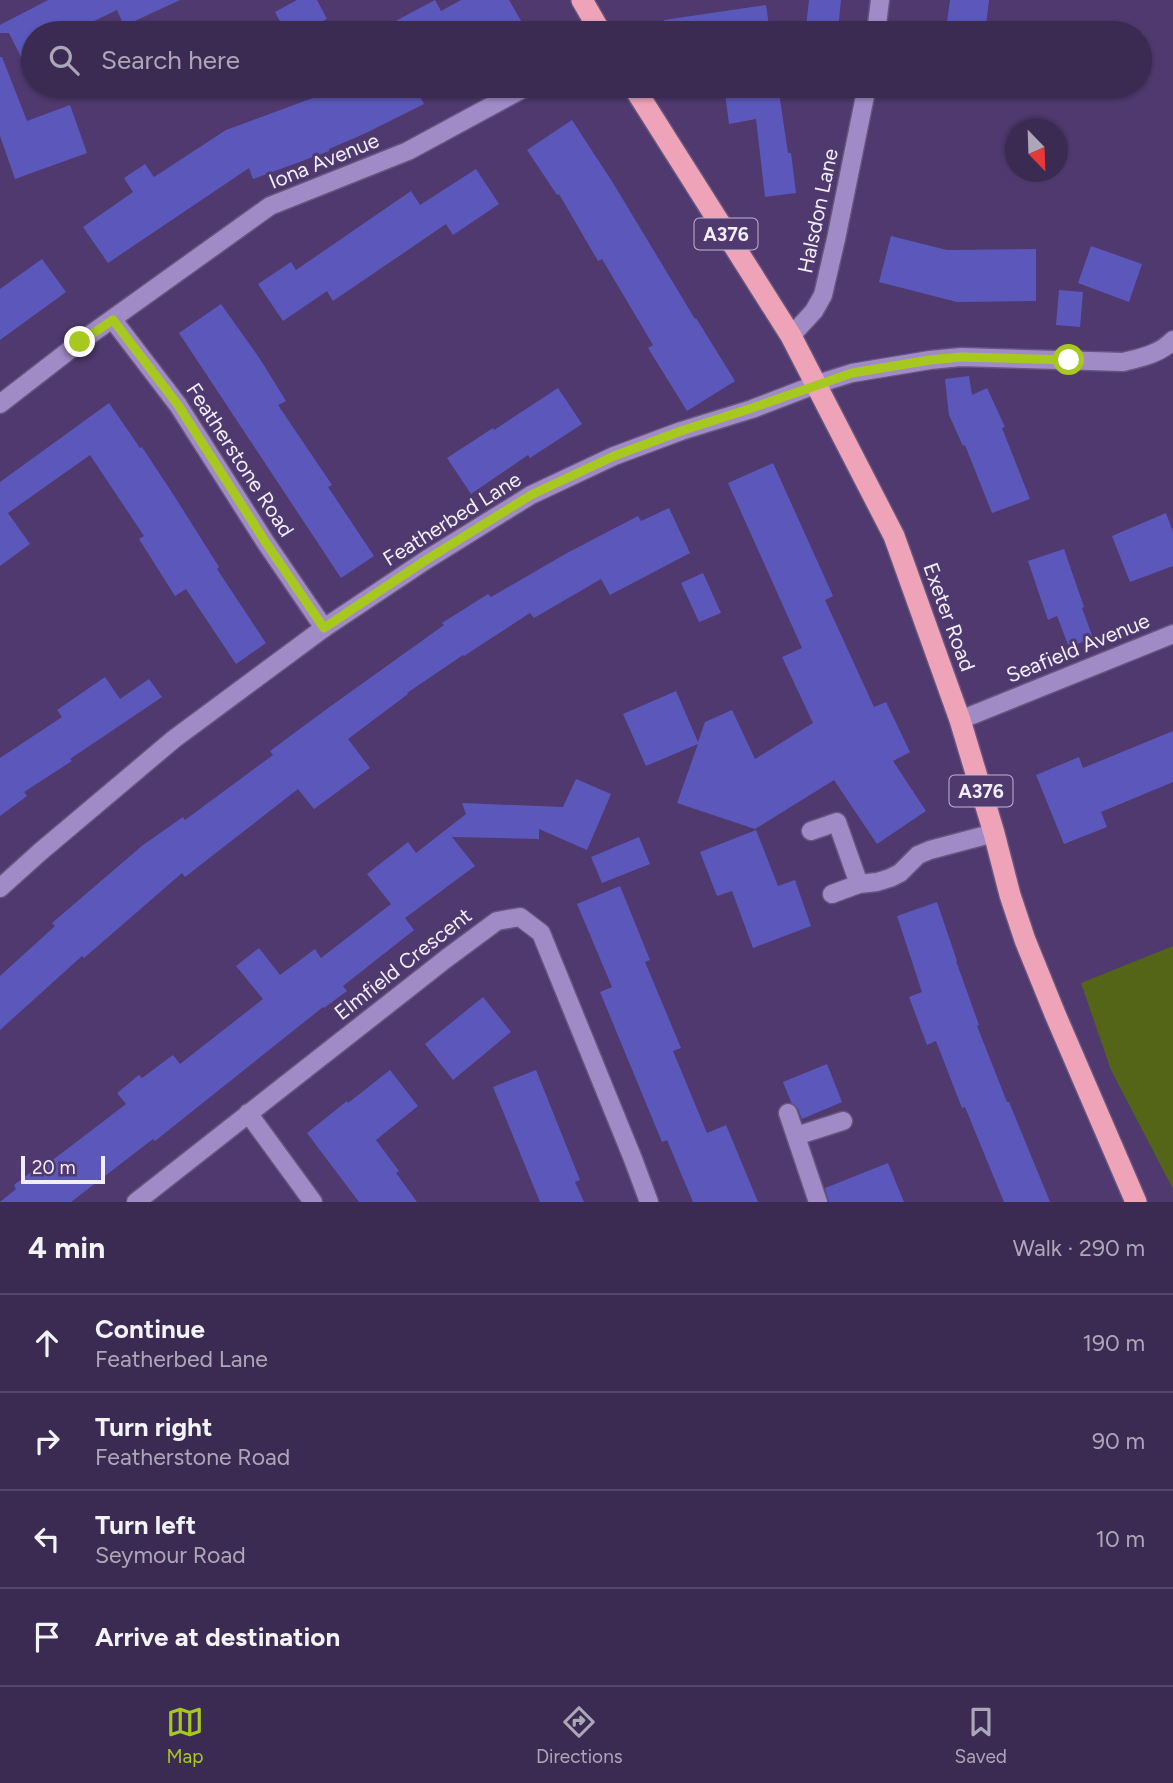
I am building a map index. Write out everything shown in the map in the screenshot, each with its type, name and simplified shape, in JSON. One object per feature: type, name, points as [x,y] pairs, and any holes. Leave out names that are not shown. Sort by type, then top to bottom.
[{"type":"highway","points":[[582,0],[594,21]]},
{"type":"highway","name":"Exeter Road","points":[[641,98],[791,336],[894,536],[960,720],[1025,940],[1136,1202]]},
{"type":"street","points":[[877,21],[880,0]]},
{"type":"street","name":"Iona Avenue","points":[[0,404],[80,342],[270,206],[408,151],[506,98]]},
{"type":"street","name":"Halsdon Lane","points":[[791,336],[814,311],[823,295],[865,98]]},
{"type":"street","name":"Featherstone Road","points":[[113,320],[178,405],[324,628]]},
{"type":"street","name":"Featherbed Lane","points":[[0,888],[174,739],[324,628],[531,495],[614,456],[852,373],[961,357],[1123,362],[1148,356],[1173,340]]},
{"type":"street","name":"Seafield Avenue","points":[[960,720],[1173,634]]},
{"type":"street","points":[[811,831],[837,822],[859,884]]},
{"type":"street","points":[[832,894],[859,884],[890,878],[900,873],[918,855],[930,850],[994,833]]},
{"type":"street","name":"Elmfield Crescent","points":[[136,1202],[467,943],[497,921],[520,917],[541,933],[649,1202]]},
{"type":"street","points":[[788,1113],[818,1202]]},
{"type":"street","points":[[248,1114],[313,1202]]},
{"type":"street","points":[[796,1136],[843,1121]]},
{"type":"green space","points":[[1173,946],[1173,1189],[1111,1070],[1081,983]]},
{"type":"building","points":[[48,0],[180,0],[135,21],[122,21],[117,10],[94,21],[21,21],[21,57],[9,33],[0,33],[0,25]]},
{"type":"building","points":[[297,0],[317,0],[327,19],[280,21],[275,12]]},
{"type":"building","points":[[435,0],[441,11],[461,0],[509,0],[521,21],[396,21]]},
{"type":"building","points":[[809,0],[841,0],[839,21],[807,21]]},
{"type":"building","points":[[950,0],[989,0],[986,21],[947,21]]},
{"type":"building","points":[[766,5],[768,21],[664,21]]},
{"type":"building","points":[[0,57],[27,121],[70,105],[87,153],[15,179],[0,136]]},
{"type":"building","points":[[313,98],[421,98],[424,104],[329,151],[253,179],[249,168],[108,263],[83,227],[133,192],[124,178],[145,164],[154,177],[226,130]]},
{"type":"building","points":[[726,98],[780,98],[796,193],[765,197],[756,119],[729,124]]},
{"type":"building","points":[[572,120],[735,381],[687,411],[648,348],[653,345],[602,259],[598,261],[559,194],[557,195],[527,150]]},
{"type":"building","points":[[476,169],[499,204],[453,235],[446,224],[333,301],[327,291],[283,321],[258,284],[291,262],[296,270],[411,191],[420,205]]},
{"type":"building","points":[[891,236],[947,250],[1036,249],[1036,301],[957,302],[879,282]]},
{"type":"building","points":[[1091,246],[1142,264],[1129,302],[1078,283]]},
{"type":"building","points":[[42,259],[66,292],[0,340],[0,289]]},
{"type":"building","points":[[1059,290],[1083,292],[1080,327],[1056,325]]},
{"type":"building","points":[[221,304],[286,401],[278,405],[332,485],[328,487],[374,556],[341,578],[179,333]]},
{"type":"building","points":[[969,376],[972,395],[987,388],[1005,427],[1002,428],[1030,499],[992,513],[965,445],[963,446],[949,415],[945,379]]},
{"type":"building","points":[[558,388],[582,424],[530,458],[528,455],[471,494],[447,458]]},
{"type":"building","points":[[109,403],[173,494],[219,567],[217,569],[266,643],[236,664],[186,589],[175,596],[139,539],[144,536],[90,455],[8,513],[30,544],[0,566],[0,482]]},
{"type":"building","points":[[773,463],[833,596],[825,600],[874,707],[886,702],[910,752],[893,761],[926,811],[877,844],[834,780],[755,829],[677,803],[698,744],[646,766],[623,714],[676,691],[698,742],[705,722],[732,710],[755,759],[813,723],[782,657],[802,648],[728,483]]},
{"type":"building","points":[[669,508],[690,553],[610,595],[601,579],[534,618],[530,613],[407,693],[348,739],[370,768],[314,809],[298,789],[185,877],[182,873],[84,958],[82,956],[0,1030],[0,976],[55,926],[52,923],[143,845],[183,817],[185,820],[273,755],[270,751],[444,625],[442,623],[488,594],[491,597],[638,516],[641,521]]},
{"type":"building","points":[[1166,513],[1173,532],[1173,566],[1130,582],[1112,536]]},
{"type":"building","points":[[1064,549],[1093,638],[1069,647],[1057,616],[1048,620],[1028,561]]},
{"type":"building","points":[[703,573],[721,613],[699,622],[681,583]]},
{"type":"building","points":[[105,677],[120,699],[149,679],[162,697],[24,792],[27,796],[0,816],[0,758],[62,717],[57,710]]},
{"type":"building","points":[[1173,731],[1173,782],[1101,812],[1107,827],[1064,844],[1036,775],[1079,757],[1083,768]]},
{"type":"building","points":[[576,779],[611,794],[587,850],[539,829],[539,839],[452,837],[475,866],[405,918],[414,930],[343,986],[347,991],[323,1007],[155,1141],[153,1139],[71,1202],[0,1202],[16,1189],[14,1185],[35,1169],[37,1172],[126,1104],[117,1093],[139,1075],[142,1078],[173,1055],[180,1064],[263,999],[236,966],[259,948],[280,975],[315,949],[321,958],[391,904],[367,874],[408,842],[416,853],[466,814],[462,803],[563,807]]},
{"type":"building","points":[[756,830],[778,886],[795,880],[811,926],[753,948],[732,891],[717,896],[700,852]]},
{"type":"building","points":[[639,837],[650,864],[602,883],[591,857]]},
{"type":"building","points":[[620,886],[650,960],[645,962],[681,1048],[673,1051],[707,1133],[726,1125],[758,1202],[693,1202],[667,1140],[662,1142],[600,992],[612,987],[577,904]]},
{"type":"building","points":[[937,902],[979,1025],[977,1026],[1050,1202],[1004,1202],[965,1107],[962,1108],[936,1041],[927,1045],[909,997],[922,992],[897,916]]},
{"type":"building","points":[[483,997],[511,1032],[453,1080],[425,1044]]},
{"type":"building","points":[[827,1064],[842,1102],[802,1119],[783,1082]]},
{"type":"building","points":[[390,1070],[418,1106],[376,1140],[417,1202],[359,1202],[307,1133]]},
{"type":"building","points":[[536,1070],[580,1180],[575,1182],[584,1202],[540,1202],[493,1087]]},
{"type":"building","points":[[888,1163],[904,1202],[829,1202],[825,1188]]},
{"type":"route","points":[[80,342],[113,320],[178,405],[324,628],[531,495],[614,456],[681,431],[852,373],[961,357],[1069,360]]}]
